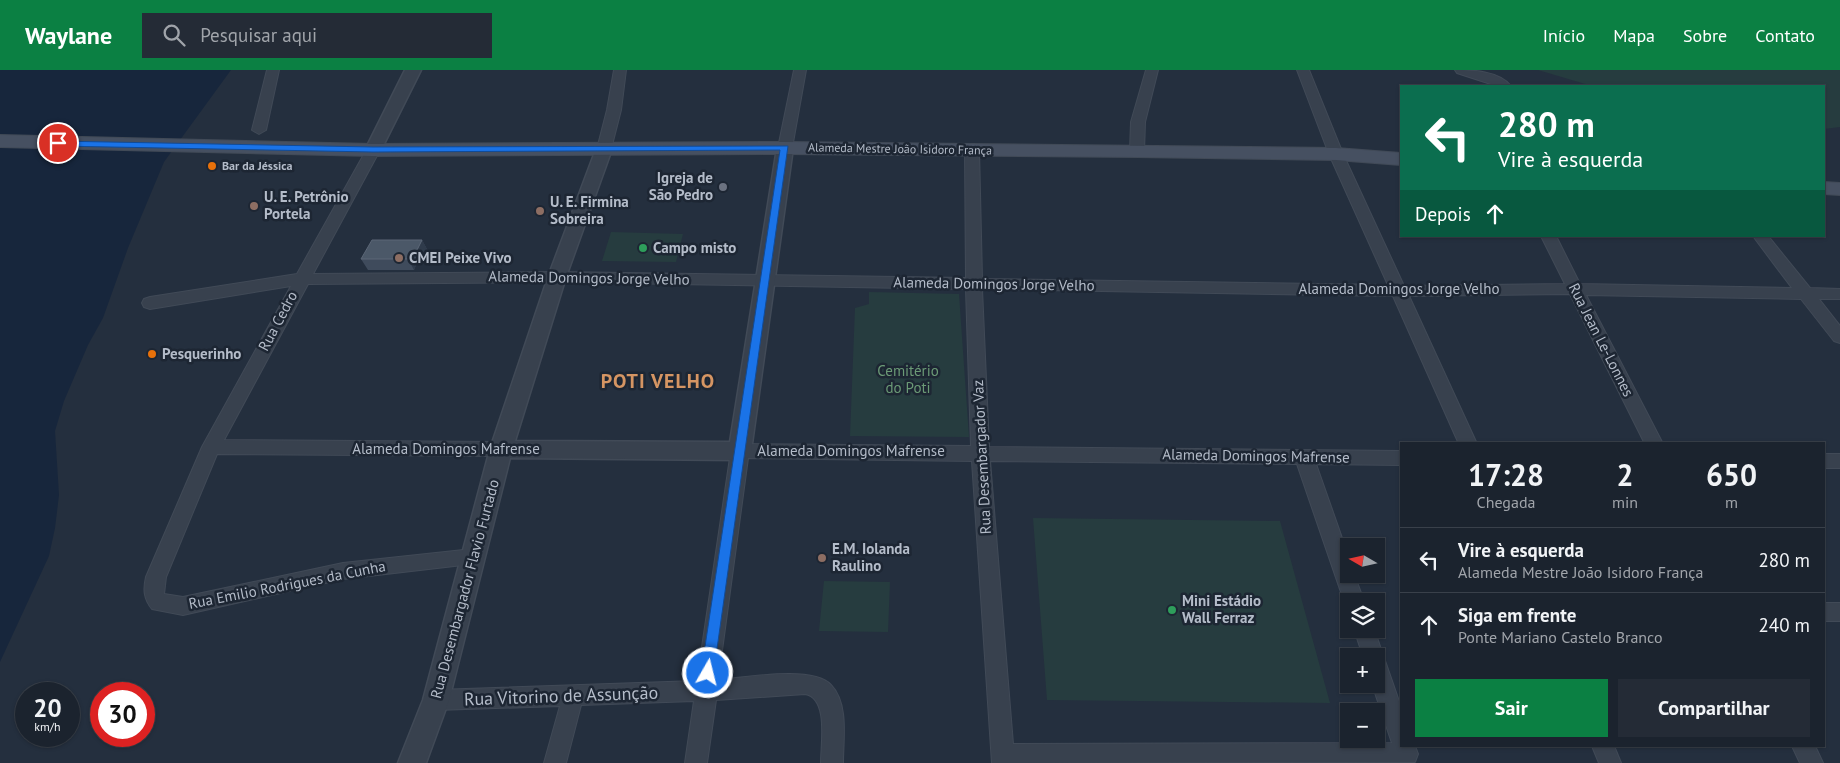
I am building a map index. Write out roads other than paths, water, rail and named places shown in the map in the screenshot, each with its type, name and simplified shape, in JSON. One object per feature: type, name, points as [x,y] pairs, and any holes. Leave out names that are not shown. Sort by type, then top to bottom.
[{"type":"main road","name":"Alameda Mestre João Isidoro França","points":[[0,142],[373,150],[785,148],[1137,151],[1336,154],[1400,159]]},
{"type":"main road","points":[[1825,188],[1840,189]]},
{"type":"street","points":[[260,130],[273,70]]},
{"type":"street","name":"Rua Cedro","points":[[156,578],[211,447],[301,278],[373,150],[414,70]]},
{"type":"street","name":"Rua Desembargador Flavio Furtado","points":[[412,763],[436,700],[501,449],[557,276],[604,150],[614,110],[620,70]]},
{"type":"street","points":[[696,763],[785,148],[800,70]]},
{"type":"street","points":[[1137,151],[1141,108],[1152,70]]},
{"type":"street","points":[[1303,70],[1336,154],[1467,442]]},
{"type":"street","points":[[1461,70],[1504,85]]},
{"type":"street","name":"Rua Desembargador Vaz","points":[[972,150],[974,284],[980,452],[1002,759]]},
{"type":"street","name":"Rua Jean Le-Lonnes","points":[[1549,237],[1653,442]]},
{"type":"street","points":[[1761,237],[1840,337]]},
{"type":"street","name":"Alameda Domingos Jorge Velho","points":[[150,303],[301,278],[557,276],[1399,291],[1575,289],[1840,294]]},
{"type":"street","name":"Alameda Domingos Mafrense","points":[[211,447],[980,452],[1400,458]]},
{"type":"street","points":[[1304,457],[1351,593]]},
{"type":"street","points":[[1825,461],[1840,461]]},
{"type":"street","name":"Rua Emilio Rodrigues da Cunha","points":[[156,578],[152,589],[154,598],[159,603],[183,606],[343,571],[473,557]]},
{"type":"street","points":[[1825,612],[1840,612]]},
{"type":"street","name":"Rua Vitorino de Assunção","points":[[436,700],[706,691],[805,684],[817,686],[828,698],[832,763]]},
{"type":"street","points":[[1385,690],[1400,733]]},
{"type":"street","points":[[555,763],[572,696]]},
{"type":"street","points":[[1603,747],[1610,763]]},
{"type":"street","points":[[1804,747],[1812,763]]},
{"type":"street","points":[[1002,759],[1207,758],[1406,750]]},
{"type":"water","points":[[0,70],[231,70],[164,162],[128,248],[103,318],[88,345],[64,401],[55,431],[59,495],[49,556],[0,662]]},
{"type":"place","name":"Bar da Jéssica","points":[[212,166]]},
{"type":"place","name":"Igreja de São Pedro","points":[[723,187]]},
{"type":"place","name":"U. E. Petrônio Portela","points":[[254,206]]},
{"type":"place","name":"U. E. Firmina Sobreira","points":[[540,211]]},
{"type":"place","name":"Campo misto","points":[[643,248]]},
{"type":"place","name":"CMEI Peixe Vivo","points":[[399,258]]},
{"type":"place","name":"Pesquerinho","points":[[152,354]]},
{"type":"place","name":"E.M. Iolanda Raulino","points":[[822,558]]},
{"type":"place","name":"Mini Estádio Wall Ferraz","points":[[1172,610]]},
{"type":"district","name":"POTI VELHO","points":[[658,381]]},
{"type":"park label","name":"Cemitério do Poti","points":[[908,380]]}]
